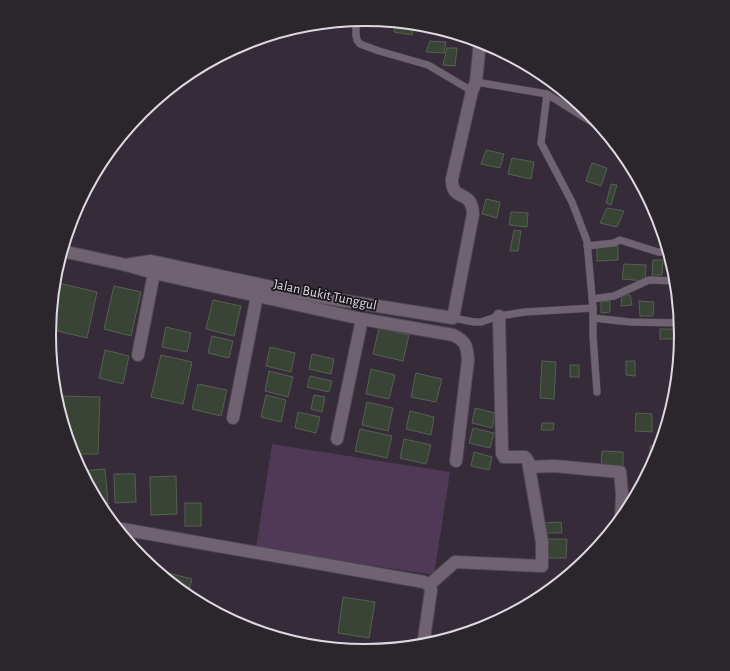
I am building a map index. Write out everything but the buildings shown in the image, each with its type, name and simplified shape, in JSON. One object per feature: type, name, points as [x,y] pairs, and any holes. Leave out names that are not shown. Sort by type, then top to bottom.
[{"type":"street","points":[[126,265],[151,261],[314,296],[453,318],[473,214],[471,202],[468,198],[453,190],[452,179],[474,86],[479,48]]},
{"type":"street","name":"Jalan Bukit Tunggul","points":[[67,252],[362,319],[453,335],[460,338],[465,344],[468,360],[456,460]]},
{"type":"street","points":[[138,355],[154,273]]},
{"type":"street","points":[[233,418],[257,296]]},
{"type":"street","points":[[429,585],[455,562],[542,566],[542,542],[528,461],[525,457],[504,457],[502,453],[498,316]]},
{"type":"street","points":[[337,439],[362,319]]},
{"type":"street","points":[[529,467],[554,466],[620,472],[621,508]]},
{"type":"street","points":[[123,529],[424,582],[429,585],[431,590],[424,639]]},
{"type":"lane","points":[[356,26],[356,36],[360,44],[428,65],[474,86],[547,94],[584,117]]},
{"type":"lane","points":[[547,94],[541,143],[572,202],[587,246],[593,308],[596,392]]},
{"type":"lane","points":[[587,246],[614,243],[620,240],[658,252],[663,252]]},
{"type":"lane","points":[[592,300],[614,296],[649,280],[670,281]]},
{"type":"lane","points":[[453,318],[481,322],[498,316],[534,311],[593,308]]},
{"type":"lane","points":[[593,318],[630,322],[674,323]]},
{"type":"shaded area","points":[[272,444],[450,472],[434,575],[256,548]]}]
